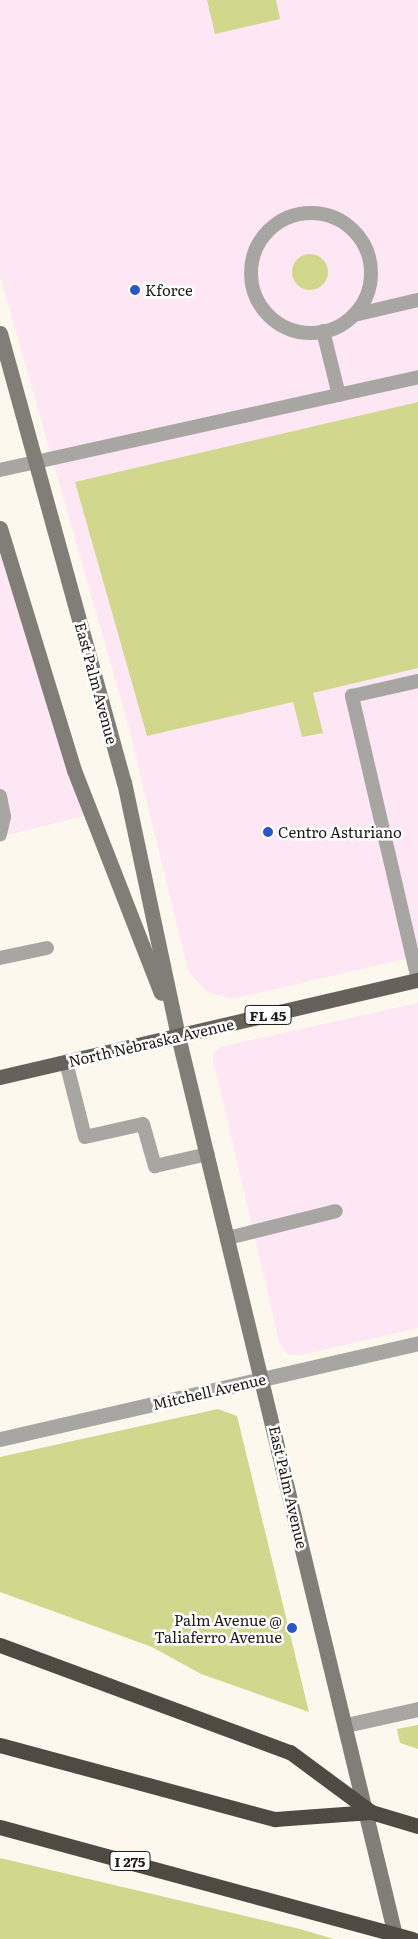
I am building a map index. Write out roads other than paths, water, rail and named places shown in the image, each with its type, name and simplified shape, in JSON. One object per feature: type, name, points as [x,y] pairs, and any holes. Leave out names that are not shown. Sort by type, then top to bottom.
[{"type":"highway","points":[[0,1645],[290,1752],[371,1812],[418,1826]]},
{"type":"highway","points":[[0,1745],[275,1819],[371,1812]]},
{"type":"highway","name":"I 275","points":[[0,1828],[260,1895],[412,1939]]},
{"type":"main road","name":"North Nebraska Avenue","points":[[0,1077],[418,980]]},
{"type":"street","name":"East Palm Avenue","points":[[0,333],[124,782],[178,1036],[263,1378],[396,1939]]},
{"type":"street","name":"East Palm Avenue","points":[[0,528],[74,770],[178,1036]]},
{"type":"street","name":"Mitchell Avenue","points":[[0,1439],[418,1343]]},
{"type":"street","points":[[346,1725],[418,1708]]},
{"type":"lane","points":[[354,315],[364,302],[371,282],[370,261],[364,243],[336,217],[317,212],[280,220],[265,233],[255,249],[250,268],[252,287],[260,306],[274,321],[293,330],[323,331],[354,315],[418,300]]},
{"type":"lane","points":[[323,331],[339,395]]},
{"type":"lane","points":[[0,470],[418,377]]},
{"type":"lane","points":[[418,681],[352,696],[418,980]]},
{"type":"lane","points":[[0,796],[4,817],[0,835]]},
{"type":"lane","points":[[0,958],[47,948]]},
{"type":"lane","points":[[66,1062],[85,1137],[144,1124],[155,1166],[208,1154]]},
{"type":"lane","points":[[228,1238],[336,1211]]},
{"type":"place","name":"Kforce","points":[[135,290]]},
{"type":"place","name":"Centro Asturiano","points":[[268,832]]},
{"type":"place","name":"Palm Avenue @ Taliaferro Avenue","points":[[292,1628]]}]
